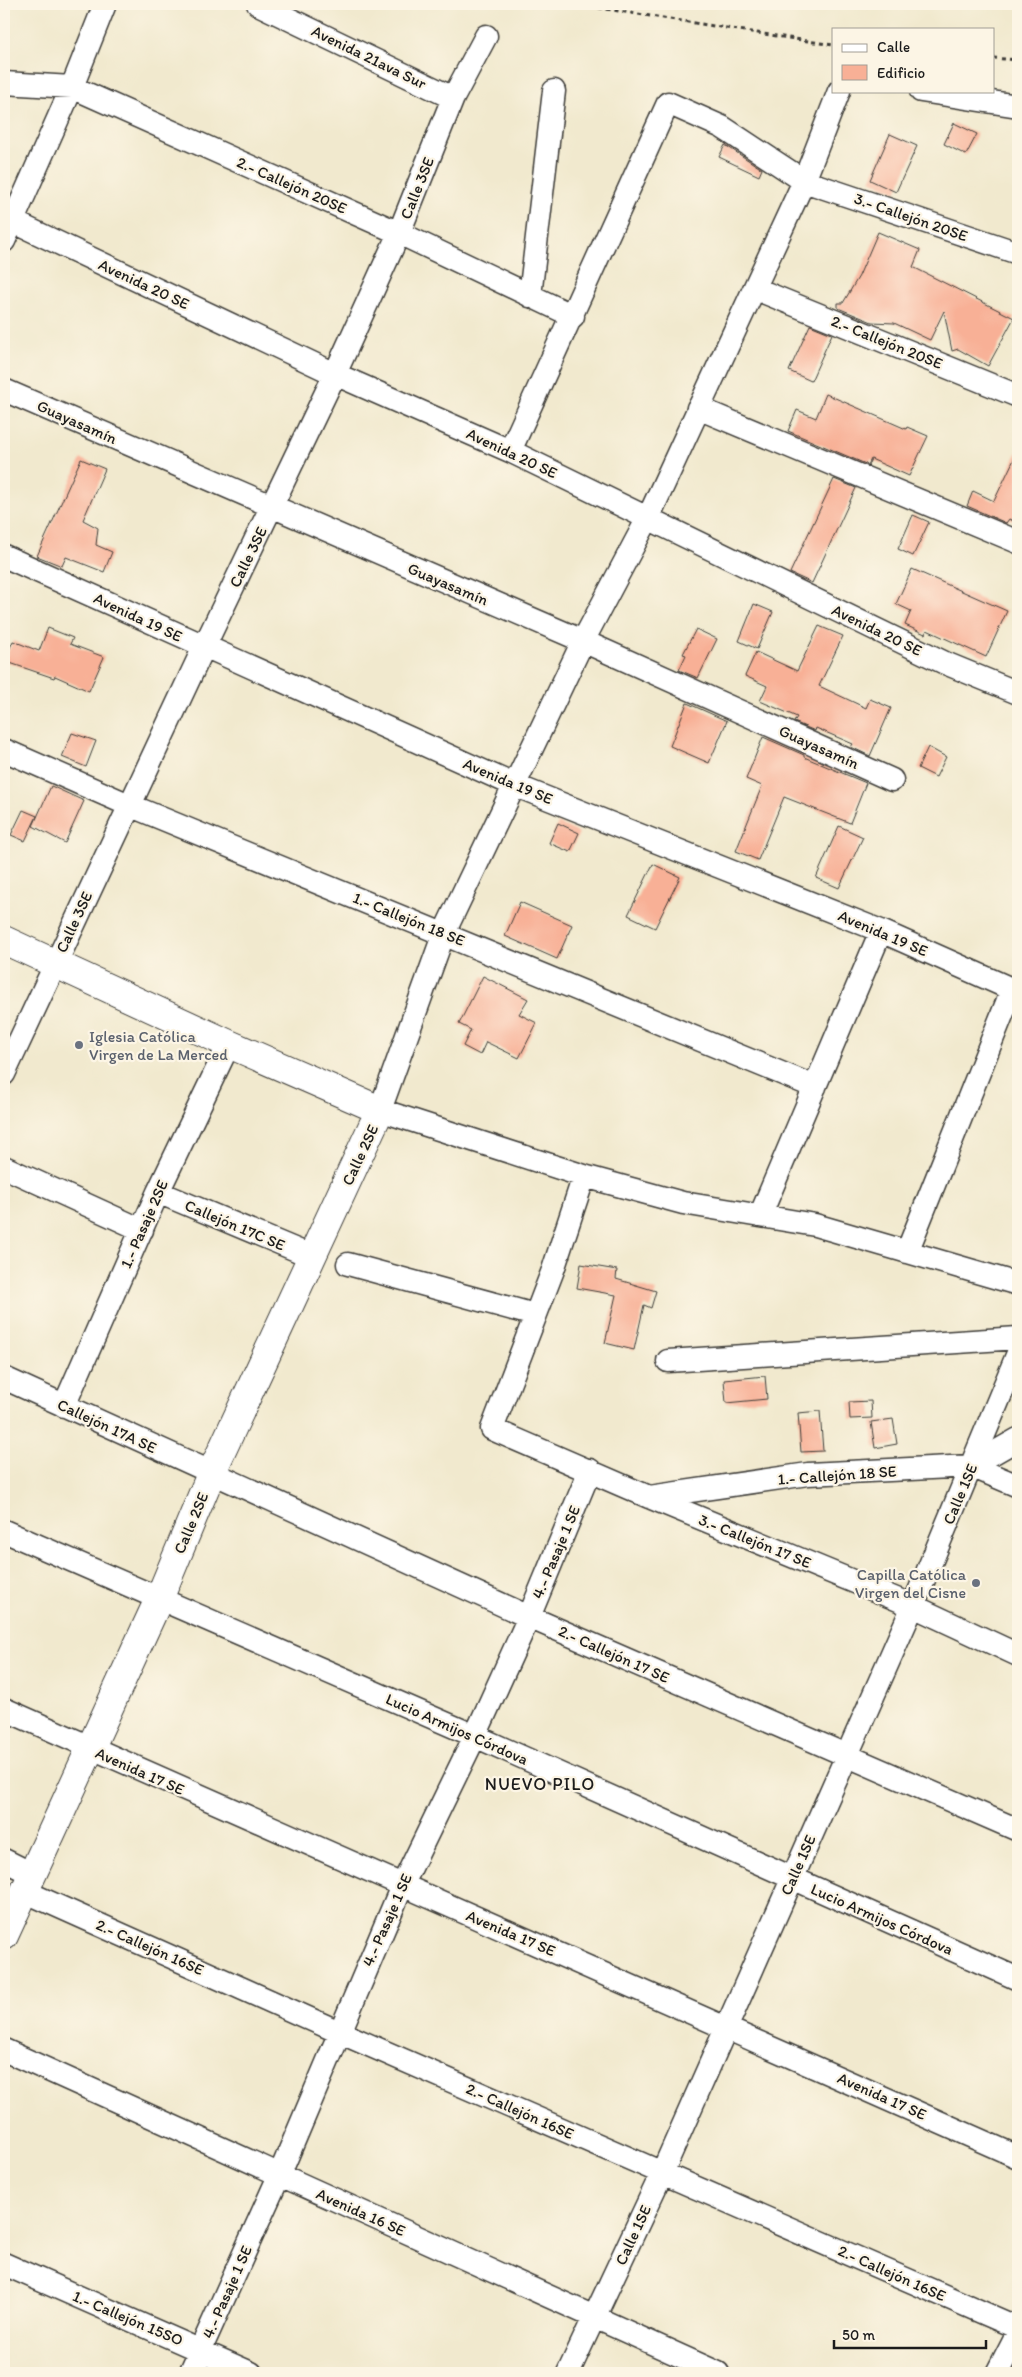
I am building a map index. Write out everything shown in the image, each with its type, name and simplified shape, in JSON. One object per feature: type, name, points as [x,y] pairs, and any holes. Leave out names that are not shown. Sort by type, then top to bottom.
[{"type":"street","points":[[7,227],[72,87],[105,4]]},
{"type":"street","name":"Avenida 21ava Sur","points":[[258,4],[452,98]]},
{"type":"street","name":"Calle 3SE","points":[[4,1074],[54,963],[336,374],[399,233],[452,98],[486,36]]},
{"type":"street","name":"2.- Callejón 20SE","points":[[4,83],[72,87],[399,233],[573,316]]},
{"type":"street","points":[[530,296],[554,91]]},
{"type":"street","points":[[380,1110],[444,933],[583,641],[648,518],[698,408],[756,289],[804,181],[838,92]]},
{"type":"street","points":[[927,92],[1018,106]]},
{"type":"street","name":"3.- Callejón 20SE","points":[[573,316],[668,103],[722,127],[804,181],[1018,253]]},
{"type":"street","name":"Avenida 20 SE","points":[[7,227],[510,451],[945,663],[1018,692]]},
{"type":"street","name":"2.- Callejón 20SE","points":[[756,289],[1018,396]]},
{"type":"street","points":[[510,451],[573,316]]},
{"type":"street","name":"Guayasamín","points":[[4,390],[272,508],[583,641],[892,780]]},
{"type":"street","points":[[698,408],[1018,542]]},
{"type":"street","name":"Avenida 19 SE","points":[[4,556],[514,784],[881,931],[1015,991]]},
{"type":"street","name":"1.- Callejón 18 SE","points":[[4,750],[129,805],[815,1087]]},
{"type":"street","points":[[760,1216],[881,931]]},
{"type":"street","points":[[4,940],[229,1044],[380,1110],[584,1176],[684,1203],[815,1225],[1018,1284]]},
{"type":"street","points":[[907,1252],[1015,991]]},
{"type":"street","name":"1.- Pasaje 2SE","points":[[64,1406],[158,1192],[229,1044]]},
{"type":"street","name":"Calle 2SE","points":[[4,1936],[159,1599],[211,1474],[380,1110]]},
{"type":"street","points":[[4,1167],[142,1230]]},
{"type":"street","points":[[348,1264],[535,1315],[553,1270],[584,1176]]},
{"type":"street","name":"Callejón 17C SE","points":[[158,1192],[313,1257]]},
{"type":"street","name":"3.- Callejón 17 SE","points":[[535,1315],[492,1429],[649,1497],[913,1606],[1018,1655]]},
{"type":"street","points":[[668,1361],[1018,1338]]},
{"type":"street","name":"Calle 1SE","points":[[568,2373],[662,2173],[913,1606],[1018,1352]]},
{"type":"street","name":"Callejón 17A SE","points":[[4,1378],[211,1474]]},
{"type":"street","name":"1.- Callejón 18 SE","points":[[649,1497],[808,1474],[971,1466],[1018,1439]]},
{"type":"street","points":[[971,1466],[1018,1486]]},
{"type":"street","name":"4.- Pasaje 1 SE","points":[[190,2373],[279,2176],[402,1886],[475,1736],[529,1617],[590,1470]]},
{"type":"street","name":"2.- Callejón 17 SE","points":[[211,1474],[529,1617],[1018,1830]]},
{"type":"street","name":"Lucio Armijos Córdova","points":[[4,1532],[475,1736],[1018,1979]]},
{"type":"street","name":"Avenida 17 SE","points":[[4,1709],[90,1749],[402,1886],[727,2026],[1018,2157]]},
{"type":"street","name":"2.- Callejón 16SE","points":[[4,1860],[28,1882],[339,2032],[1018,2330]]},
{"type":"street","name":"Avenida 16 SE","points":[[4,2050],[718,2373]]},
{"type":"street","name":"1.- Callejón 15SO","points":[[4,2264],[252,2373]]},
{"type":"street","points":[[997,2373],[1018,2330]]},
{"type":"path","points":[[575,4],[832,45]]},
{"type":"path","points":[[994,58],[1018,60]]},
{"type":"building","points":[[954,123],[977,134],[966,155],[944,144]]},
{"type":"building","points":[[890,134],[917,146],[896,192],[870,180]]},
{"type":"building","points":[[725,145],[762,169],[759,176],[719,157]]},
{"type":"building","points":[[878,232],[920,250],[913,267],[1014,318],[988,366],[958,349],[952,351],[944,311],[930,340],[894,323],[872,322],[838,308],[838,303],[843,303],[859,276]]},
{"type":"building","points":[[810,325],[832,334],[811,381],[789,371]]},
{"type":"building","points":[[826,394],[906,429],[907,427],[928,436],[909,476],[871,459],[868,465],[788,431],[797,410],[816,418]]},
{"type":"building","points":[[1018,451],[1018,523],[1009,519],[1006,523],[967,506],[973,491],[994,501]]},
{"type":"building","points":[[81,459],[105,469],[83,520],[98,528],[96,545],[112,552],[104,572],[66,557],[62,566],[37,556]]},
{"type":"building","points":[[834,479],[856,488],[812,583],[790,573]]},
{"type":"building","points":[[913,515],[929,522],[913,556],[898,549]]},
{"type":"building","points":[[912,569],[1007,611],[986,657],[927,630],[925,634],[905,625],[911,611],[896,604]]},
{"type":"building","points":[[754,604],[773,612],[757,649],[739,641]]},
{"type":"building","points":[[819,626],[843,636],[819,686],[866,708],[870,699],[891,708],[870,756],[851,747],[853,744],[816,728],[815,731],[794,722],[797,717],[760,701],[767,686],[745,676],[756,652],[797,671]]},
{"type":"building","points":[[48,628],[73,638],[70,644],[104,657],[89,691],[55,676],[54,678],[4,661],[13,641],[39,651]]},
{"type":"building","points":[[696,629],[717,639],[698,678],[679,670],[686,655],[683,654]]},
{"type":"building","points":[[687,703],[727,721],[709,763],[670,746]]},
{"type":"building","points":[[72,733],[96,741],[86,767],[62,757]]},
{"type":"building","points":[[763,737],[804,755],[804,757],[866,783],[850,823],[784,797],[758,860],[736,851],[762,786],[746,779]]},
{"type":"building","points":[[928,747],[946,757],[936,777],[918,768]]},
{"type":"building","points":[[51,786],[84,801],[65,843],[33,826]]},
{"type":"building","points":[[23,810],[37,816],[25,841],[11,835]]},
{"type":"building","points":[[558,823],[579,833],[570,852],[549,843]]},
{"type":"building","points":[[839,826],[863,837],[839,888],[816,878]]},
{"type":"building","points":[[653,864],[680,877],[655,928],[628,915]]},
{"type":"building","points":[[520,902],[572,925],[557,959],[505,936]]},
{"type":"building","points":[[483,976],[528,999],[519,1014],[537,1023],[519,1058],[486,1042],[480,1055],[463,1046],[471,1030],[459,1024]]},
{"type":"building","points":[[581,1264],[617,1270],[616,1279],[656,1291],[651,1308],[644,1305],[634,1350],[605,1343],[616,1295],[577,1288]]},
{"type":"building","points":[[765,1376],[767,1399],[726,1403],[724,1380]]},
{"type":"building","points":[[871,1401],[872,1418],[850,1419],[849,1402]]},
{"type":"building","points":[[820,1411],[823,1451],[801,1452],[798,1413]]},
{"type":"building","points":[[893,1419],[897,1444],[875,1448],[871,1422]]},
{"type":"place","name":"Iglesia Católica Virgen de La Merced","points":[[79,1045]]},
{"type":"place","name":"Capilla Católica Virgen del Cisne","points":[[976,1583]]},
{"type":"district","name":"NUEVO PILO","points":[[540,1784]]}]
